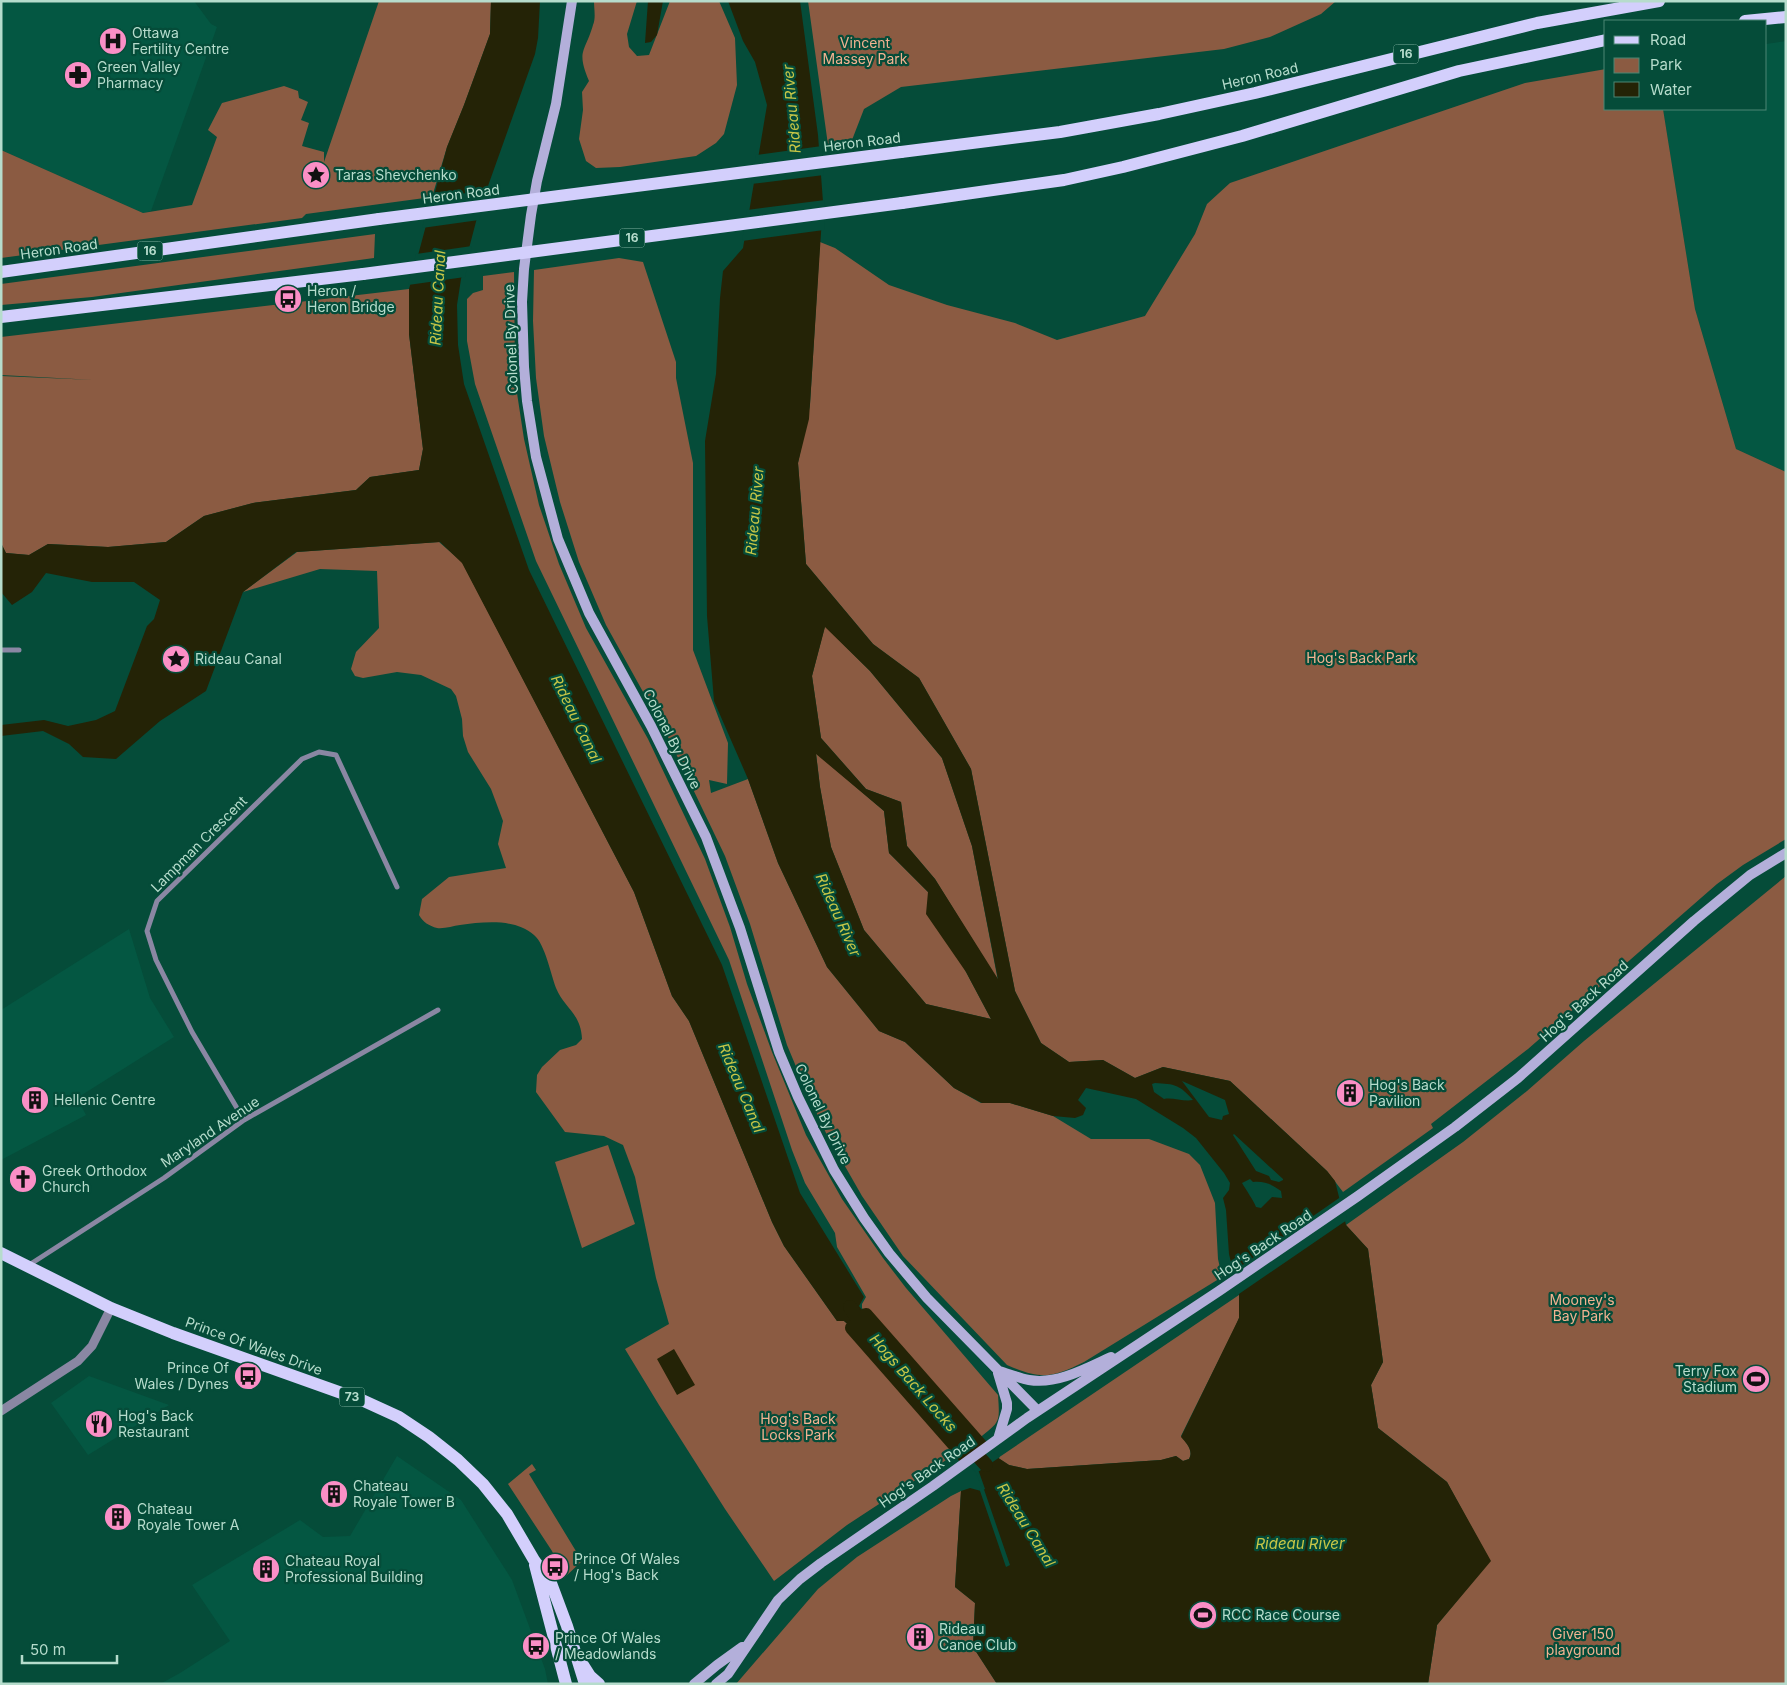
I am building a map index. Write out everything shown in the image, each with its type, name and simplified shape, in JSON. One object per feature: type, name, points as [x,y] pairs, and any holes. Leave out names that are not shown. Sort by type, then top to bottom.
[{"type":"main road","name":"Colonel By Drive","points":[[572,1],[556,104],[537,181],[531,215],[522,302],[527,401],[536,456],[558,539],[589,613],[650,726],[706,837],[740,928],[779,1052],[798,1097],[834,1170],[888,1253],[927,1298],[1038,1411]]},
{"type":"main road","name":"Heron Road","points":[[1,272],[379,219],[1060,132],[1150,116],[1254,93],[1521,26],[1659,1]]},
{"type":"main road","points":[[1753,20],[1786,16]]},
{"type":"main road","name":"16","points":[[1,317],[363,274],[1064,180],[1123,167],[1242,136],[1459,71],[1604,40]]},
{"type":"main road","points":[[1,268],[37,267]]},
{"type":"main road","name":"Hog's Back Road","points":[[716,1684],[728,1674],[778,1600],[800,1578],[1038,1411],[1219,1292],[1455,1127],[1518,1078],[1694,921],[1750,875],[1786,853]]},
{"type":"main road","name":"Prince Of Wales Drive","points":[[1,1253],[111,1308],[173,1333],[364,1401],[406,1421],[439,1444],[484,1484],[507,1514],[550,1583],[585,1684]]},
{"type":"main road","points":[[998,1371],[1030,1380],[1046,1380],[1073,1374],[1139,1344]]},
{"type":"main road","points":[[998,1371],[1007,1403],[1005,1419],[998,1439]]},
{"type":"main road","name":"Prince Of Wales Drive","points":[[534,1560],[539,1586],[566,1684]]},
{"type":"main road","name":"Hog's Back Road","points":[[694,1684],[747,1644]]},
{"type":"main road","points":[[576,1654],[590,1676],[599,1684]]},
{"type":"street","points":[[1,650],[19,650]]},
{"type":"street","name":"Lampman Crescent","points":[[244,1120],[192,1032],[156,960],[147,932],[157,901],[302,759],[320,752],[336,755],[397,887]]},
{"type":"street","name":"Maryland Avenue","points":[[27,1266],[164,1178],[244,1120],[438,1010]]},
{"type":"street","points":[[1,1411],[78,1362],[92,1346],[111,1308]]},
{"type":"shaded area","points":[[1,1],[194,1],[211,24],[217,27],[151,211],[143,213],[1,150]]},
{"type":"shaded area","points":[[1786,41],[1786,472],[1736,449],[1695,309],[1663,110],[1767,110],[1767,44]]},
{"type":"shaded area","points":[[129,929],[150,998],[174,1037],[77,1098],[86,1115],[1,1160],[1,1010]]},
{"type":"shaded area","points":[[89,1376],[169,1405],[88,1455],[51,1403]]},
{"type":"shaded area","points":[[397,1456],[461,1500],[512,1580],[545,1669],[548,1684],[160,1684],[230,1641],[192,1585],[300,1520],[323,1537],[350,1536]]},
{"type":"green space","points":[[379,1],[491,1],[490,34],[447,147],[432,197],[306,214],[302,218],[1,258],[1,150],[143,213],[192,205],[217,137],[208,130],[222,103],[284,86],[298,91],[299,98],[308,102],[301,120],[309,123],[302,146],[324,152],[324,162]]},
{"type":"green space","points":[[594,1],[637,1],[627,34],[629,47],[637,56],[649,55],[670,1],[719,1],[735,38],[737,85],[724,134],[716,143],[696,156],[620,167],[596,168],[586,161],[579,139],[583,110],[582,92],[589,81],[582,57],[594,22]]},
{"type":"green space","name":"Vincent Massey Park","points":[[808,1],[1336,1],[1321,14],[1270,37],[1224,49],[901,87],[864,109],[852,140],[828,145]]},
{"type":"green space","name":"Hog's Back Park","points":[[1604,69],[1604,110],[1663,110],[1695,309],[1736,449],[1786,472],[1786,839],[1743,865],[1717,884],[1528,1049],[1431,1124],[1433,1128],[1343,1192],[1327,1171],[1230,1081],[1163,1067],[1135,1078],[1103,1060],[1069,1062],[1041,1043],[1015,991],[971,769],[919,678],[873,644],[806,564],[798,463],[810,405],[820,242],[835,248],[889,285],[947,305],[1015,323],[1057,340],[1145,316],[1195,234],[1207,204],[1230,183],[1525,83]]},
{"type":"green space","points":[[375,234],[374,258],[92,297],[1,305],[1,284]]},
{"type":"green space","points":[[619,258],[643,262],[676,362],[676,378],[693,463],[693,650],[728,743],[727,784],[709,780],[711,793],[748,779],[778,863],[827,967],[879,1031],[905,1042],[954,1088],[981,1103],[1010,1103],[1053,1116],[1091,1139],[1149,1139],[1189,1154],[1200,1165],[1215,1203],[1218,1259],[1222,1277],[1084,1362],[1063,1371],[1055,1374],[1038,1375],[1007,1365],[903,1256],[862,1196],[826,1133],[787,1045],[750,924],[725,856],[668,737],[606,625],[579,562],[560,502],[544,436],[536,378],[533,321],[534,270]]},
{"type":"green space","points":[[514,272],[515,380],[524,439],[539,505],[559,564],[586,628],[648,739],[705,859],[730,927],[747,984],[806,1135],[842,1199],[883,1258],[906,1288],[998,1395],[999,1412],[997,1421],[991,1429],[978,1439],[929,1381],[862,1308],[866,1297],[837,1247],[835,1233],[805,1183],[792,1150],[729,960],[536,561],[475,384],[467,341],[467,299],[473,293],[483,290],[483,276]]},
{"type":"green space","points":[[409,289],[409,334],[423,449],[419,470],[370,477],[356,490],[253,503],[204,516],[166,542],[108,547],[48,544],[29,555],[6,553],[1,543],[1,376],[94,380],[1,375],[1,337]]},
{"type":"green space","name":"Hog's Back Locks Park","points":[[439,542],[462,562],[634,892],[672,996],[689,1021],[772,1222],[784,1246],[837,1321],[844,1321],[852,1328],[960,1451],[847,1525],[774,1581],[725,1509],[625,1349],[669,1324],[656,1278],[635,1177],[623,1145],[604,1136],[565,1132],[536,1092],[537,1075],[542,1067],[560,1050],[576,1045],[582,1039],[579,1023],[559,995],[538,939],[518,926],[498,922],[437,928],[426,923],[419,915],[422,899],[449,877],[506,868],[498,844],[503,821],[491,789],[468,752],[463,736],[462,719],[456,696],[451,689],[421,675],[397,672],[363,678],[355,676],[351,669],[356,652],[379,628],[377,571],[320,569],[243,592],[297,552]]},
{"type":"green space","points":[[825,626],[870,671],[942,758],[972,846],[998,981],[935,879],[907,846],[901,802],[866,789],[821,738],[812,676]]},
{"type":"green space","points":[[816,753],[884,811],[889,853],[928,892],[966,972],[991,1019],[926,1004],[864,930],[831,847]]},
{"type":"green space","name":"Mooney's Bay Park","points":[[1786,876],[1786,1684],[1428,1684],[1437,1625],[1490,1561],[1447,1482],[1378,1428],[1371,1385],[1383,1362],[1368,1249],[1346,1225],[1463,1142]]},
{"type":"green space","points":[[608,1145],[635,1224],[582,1248],[555,1162]]},
{"type":"green space","points":[[1239,1295],[1239,1318],[1181,1436],[1190,1450],[1189,1459],[1183,1461],[1176,1456],[1161,1460],[1027,1469],[1009,1465],[998,1458]]},
{"type":"green space","points":[[532,1464],[536,1470],[529,1474],[582,1561],[564,1578],[552,1551],[508,1484]]},
{"type":"green space","name":"Rideau Canoe Club","points":[[961,1491],[955,1587],[975,1603],[973,1647],[997,1684],[736,1684],[818,1589],[857,1557]]},
{"type":"water","name":"Rideau Canal","points":[[491,1],[540,1],[538,38],[535,54],[478,214],[461,279],[457,305],[458,345],[464,384],[529,570],[722,965],[800,1193],[864,1297],[859,1306],[866,1315],[852,1328],[844,1321],[837,1321],[784,1246],[772,1222],[689,1021],[672,996],[634,892],[462,563],[440,542],[296,552],[243,592],[206,691],[160,721],[116,759],[83,757],[69,744],[43,731],[1,736],[1,725],[44,720],[68,726],[96,720],[115,711],[147,626],[154,619],[160,600],[134,582],[92,582],[46,573],[32,592],[12,605],[1,592],[1,543],[6,553],[29,555],[48,544],[108,547],[166,542],[204,516],[253,503],[356,490],[370,477],[419,470],[423,449],[409,334],[409,289],[447,147],[490,34]]},
{"type":"water","points":[[648,1],[663,1],[657,35],[651,42],[645,43]]},
{"type":"water","name":"Rideau River","points":[[728,1],[800,1],[818,135],[823,202],[809,419],[798,463],[806,564],[873,644],[919,678],[971,769],[1015,991],[1041,1043],[1069,1062],[1103,1060],[1135,1078],[1163,1067],[1230,1081],[1327,1171],[1335,1181],[1346,1225],[1368,1249],[1383,1362],[1371,1385],[1378,1428],[1447,1482],[1491,1561],[1437,1625],[1428,1684],[997,1684],[973,1647],[975,1603],[955,1587],[961,1491],[970,1488],[981,1491],[985,1489],[979,1472],[966,1458],[982,1447],[1009,1465],[1027,1469],[1161,1460],[1176,1456],[1183,1461],[1189,1459],[1190,1450],[1181,1437],[1239,1318],[1239,1295],[1229,1254],[1226,1210],[1223,1198],[1229,1190],[1230,1183],[1196,1138],[1136,1099],[1086,1088],[1078,1100],[1086,1108],[1083,1115],[1075,1118],[1053,1116],[1010,1103],[982,1103],[954,1088],[905,1042],[879,1031],[827,967],[778,863],[748,779],[714,701],[707,616],[705,441],[716,374],[723,271],[743,248],[767,105],[755,62],[743,41]],"holes":[[[825,627],[870,671],[942,758],[972,846],[998,979],[935,879],[907,846],[901,802],[866,789],[821,738],[812,676]],[[816,754],[884,811],[889,853],[928,892],[926,914],[966,972],[991,1019],[926,1004],[864,930],[831,847]],[[1182,1081],[1225,1100],[1229,1114],[1223,1116],[1222,1120],[1209,1117]],[[1152,1084],[1172,1085],[1181,1088],[1193,1100],[1164,1099],[1154,1092]],[[1234,1134],[1283,1180],[1279,1182],[1271,1180],[1269,1176],[1256,1171],[1233,1135]],[[1250,1179],[1253,1182],[1274,1186],[1281,1191],[1282,1198],[1272,1197],[1261,1208],[1256,1207],[1242,1183]]]},
{"type":"water","points":[[674,1349],[695,1385],[677,1395],[657,1359]]},
{"type":"pier","points":[[822,146],[824,175],[751,184],[756,155]]},
{"type":"pier","points":[[489,190],[479,220],[422,228],[430,198]]},
{"type":"pier","points":[[825,200],[824,230],[742,241],[747,210]]},
{"type":"pier","points":[[472,246],[465,277],[408,285],[416,254]]},
{"type":"pier","points":[[1342,1196],[1347,1220],[1236,1296],[1231,1273]]},
{"type":"pier","points":[[984,1445],[1000,1457],[978,1472],[1010,1565],[1006,1567],[979,1488],[982,1488],[976,1473],[964,1458]]},
{"type":"waterway","name":"Hogs Back Locks","points":[[850,1307],[861,1324],[986,1465]]},
{"type":"waterway","points":[[866,1315],[968,1431],[982,1447],[966,1458],[852,1328],[866,1315]]},
{"type":"place","name":"Ottawa Fertility Centre","points":[[113,41]]},
{"type":"place","name":"Green Valley Pharmacy","points":[[78,75]]},
{"type":"place","name":"Taras Shevchenko","points":[[316,175]]},
{"type":"place","name":"Heron / Heron Bridge","points":[[288,299]]},
{"type":"place","name":"Rideau Canal","points":[[176,659]]},
{"type":"place","name":"Hog's Back Pavilion","points":[[1350,1093]]},
{"type":"place","name":"Hellenic Centre","points":[[35,1100]]},
{"type":"place","name":"Greek Orthodox Church","points":[[23,1179]]},
{"type":"place","name":"Prince Of Wales / Dynes","points":[[248,1376]]},
{"type":"place","name":"Terry Fox Stadium","points":[[1756,1379]]},
{"type":"place","name":"Hog's Back Restaurant","points":[[99,1424]]},
{"type":"place","name":"Chateau Royale Tower B","points":[[334,1494]]},
{"type":"place","name":"Chateau Royale Tower A","points":[[118,1517]]},
{"type":"place","name":"Prince Of Wales / Hog's Back","points":[[555,1567]]},
{"type":"place","name":"Chateau Royal Professional Building","points":[[266,1569]]},
{"type":"place","name":"RCC Race Course","points":[[1203,1615]]},
{"type":"place","name":"Rideau Canoe Club","points":[[920,1637]]},
{"type":"place","name":"Prince Of Wales / Meadowlands","points":[[536,1646]]},
{"type":"park label","name":"Giver 150 playground","points":[[1583,1642]]}]
